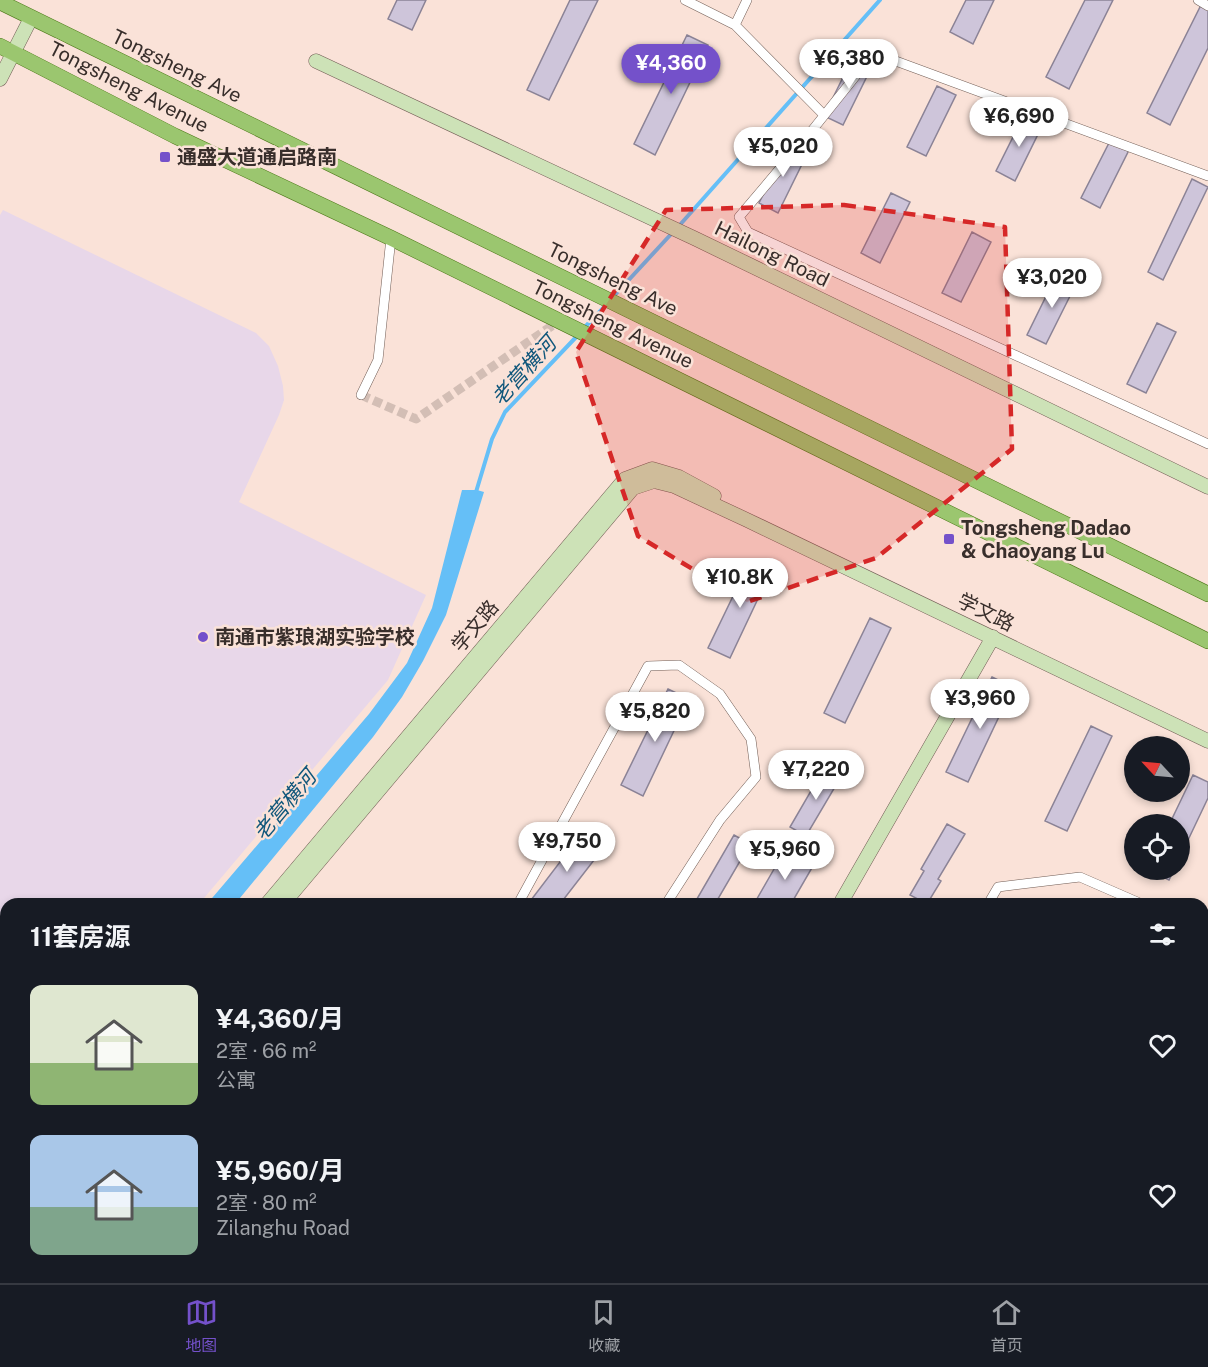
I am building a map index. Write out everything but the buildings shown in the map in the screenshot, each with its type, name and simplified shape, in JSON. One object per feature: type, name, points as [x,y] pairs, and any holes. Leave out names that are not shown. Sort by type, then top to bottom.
[{"type":"main road","name":"Tongsheng Ave","points":[[0,3],[1208,594]]},
{"type":"main road","name":"Tongsheng Avenue","points":[[7,49],[175,135],[391,238],[1208,641]]},
{"type":"street","points":[[685,0],[735,25],[825,115]]},
{"type":"street","points":[[735,25],[747,0]]},
{"type":"street","points":[[1198,0],[1208,6]]},
{"type":"street","points":[[0,79],[7,49],[31,18]]},
{"type":"street","points":[[1208,176],[874,52],[825,115],[739,217],[748,232],[1208,444]]},
{"type":"street","name":"Hailong Road","points":[[316,61],[706,244],[1208,487]]},
{"type":"street","points":[[361,395],[378,360],[391,238]]},
{"type":"street","name":"学文路","points":[[272,898],[625,479],[652,469],[679,477],[717,498],[747,520]]},
{"type":"street","name":"学文路","points":[[288,898],[633,488],[654,481],[674,486],[747,520],[1208,741]]},
{"type":"street","points":[[843,898],[993,637]]},
{"type":"street","points":[[521,898],[648,666],[679,665],[720,694],[751,740],[756,777],[720,820],[670,898]]},
{"type":"street","points":[[992,898],[998,887],[1080,877],[1128,898]]},
{"type":"highlighted area","points":[[844,205],[1005,227],[1012,449],[876,558],[747,602],[638,536],[576,352],[666,210]]},
{"type":"shaded area","name":"南通市紫琅湖实验学校","points":[[3,210],[256,333],[269,346],[278,366],[284,400],[239,502],[426,595],[388,680],[204,898],[0,898],[0,215]]},
{"type":"water","points":[[462,490],[484,492],[446,615],[402,697],[373,737],[240,898],[212,898],[369,714],[407,663],[432,608]]},
{"type":"waterway","name":"老营横河","points":[[678,227],[880,0]]},
{"type":"waterway","name":"老营横河","points":[[613,297],[673,232]]},
{"type":"waterway","name":"老营横河","points":[[584,328],[608,303]]},
{"type":"waterway","name":"老营横河","points":[[476,492],[492,439],[505,412],[579,334]]},
{"type":"tunnel","points":[[361,395],[416,419],[559,321]]},
{"type":"place","name":"通盛大道通启路南","points":[[165,157]]},
{"type":"place","name":"Tongsheng Dadao & Chaoyang Lu","points":[[949,539]]},
{"type":"place","name":"南通市紫琅湖实验学校","points":[[203,637]]}]
